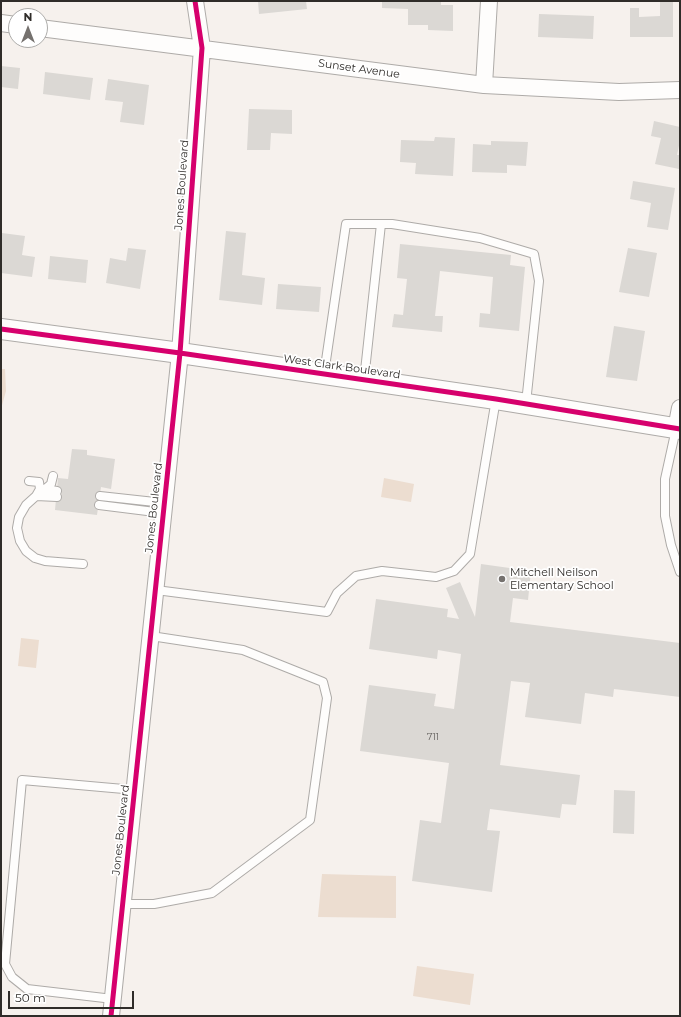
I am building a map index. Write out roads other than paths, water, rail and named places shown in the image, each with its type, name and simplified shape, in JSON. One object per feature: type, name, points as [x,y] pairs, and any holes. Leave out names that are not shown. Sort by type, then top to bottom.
[{"type":"street","name":"Jones Boulevard","points":[[111,1016],[180,353],[202,48],[195,1]]},
{"type":"street","points":[[484,85],[489,1]]},
{"type":"street","name":"Sunset Avenue","points":[[48,29],[484,85],[619,92],[680,90]]},
{"type":"street","name":"West Clark Boulevard","points":[[1,329],[180,353],[496,399],[678,429]]},
{"type":"street","points":[[678,429],[680,408]]},
{"type":"lane","points":[[324,374],[346,224],[392,224],[480,238],[534,254],[539,281],[526,404]]},
{"type":"lane","points":[[364,380],[380,224]]},
{"type":"lane","points":[[156,590],[327,612],[336,593],[356,576],[382,571],[436,577],[454,571],[470,554],[496,399]]},
{"type":"lane","points":[[678,429],[665,479],[665,516],[671,545],[680,572]]},
{"type":"lane","points":[[52,476],[51,484],[26,505],[19,517],[17,528],[20,541],[26,551],[35,558],[45,561],[83,564]]},
{"type":"lane","points":[[29,481],[39,482],[40,489],[36,496]]},
{"type":"lane","points":[[36,496],[57,494],[45,489]]},
{"type":"lane","points":[[100,496],[164,508]]},
{"type":"lane","points":[[99,505],[164,508]]},
{"type":"lane","points":[[123,904],[154,904],[212,893],[310,820],[327,698],[323,682],[243,650],[151,636]]},
{"type":"lane","points":[[113,999],[27,989],[12,977],[5,964],[22,780],[135,790]]},
{"type":"place","name":"Mitchell Neilson Elementary School","points":[[502,579]]}]
